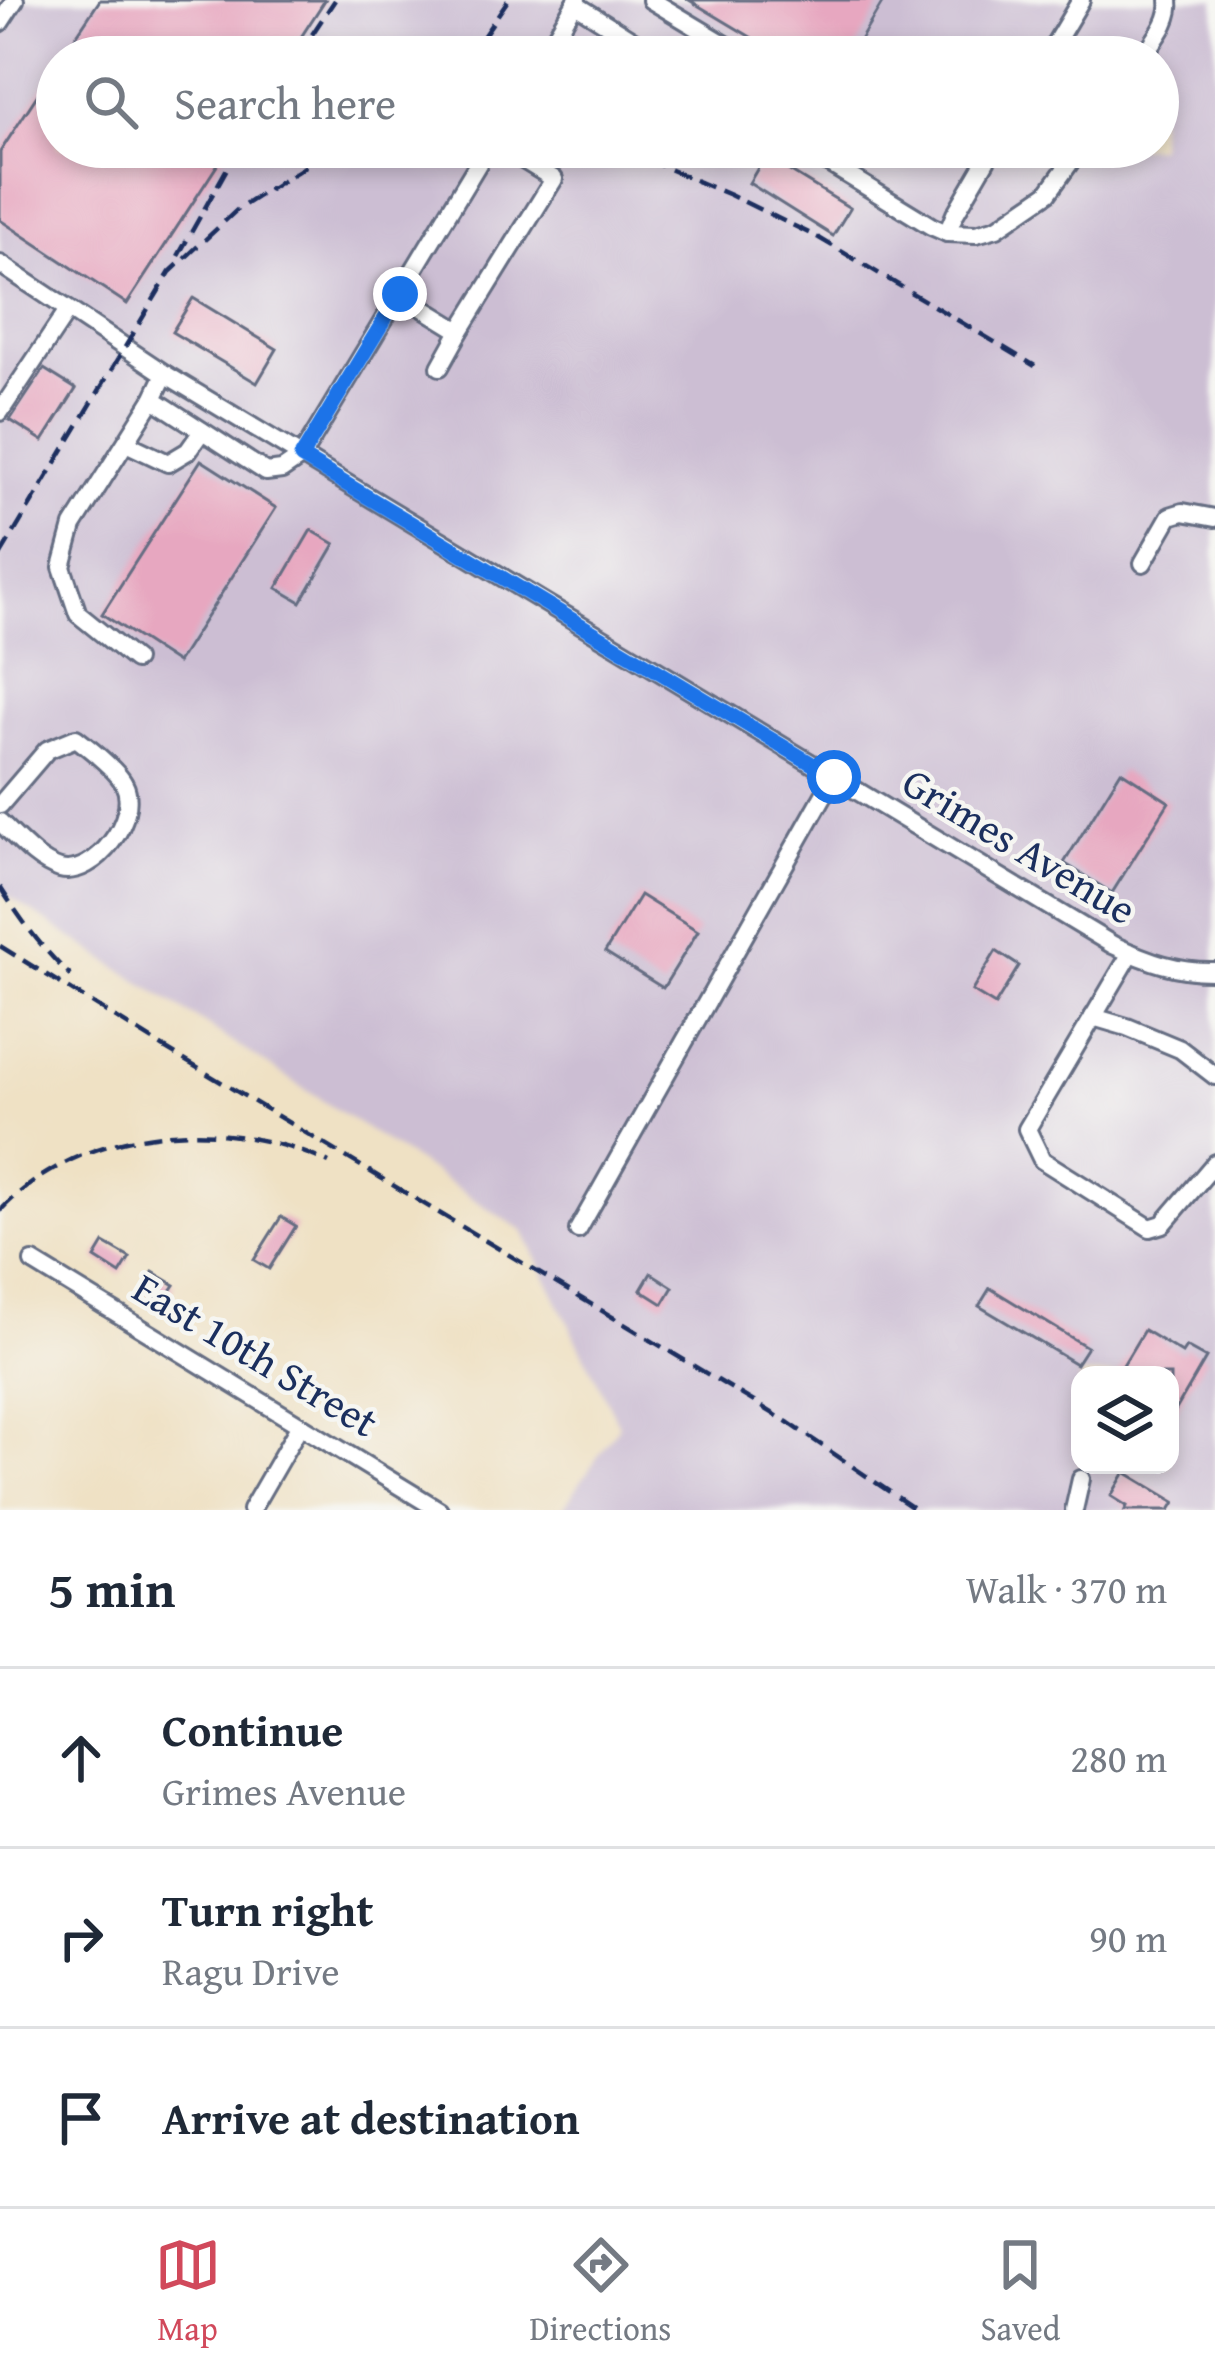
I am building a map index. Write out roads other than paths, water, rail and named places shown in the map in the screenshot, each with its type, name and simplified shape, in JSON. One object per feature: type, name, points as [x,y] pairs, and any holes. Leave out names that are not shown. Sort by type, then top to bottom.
[{"type":"street","points":[[0,23],[15,0]]},
{"type":"street","points":[[651,0],[711,36]]},
{"type":"street","points":[[1060,36],[1081,0]]},
{"type":"street","points":[[1156,36],[1171,9],[1169,0]]},
{"type":"street","points":[[556,36],[576,2],[627,36]]},
{"type":"street","points":[[153,399],[266,472],[282,470],[301,457],[475,168]]},
{"type":"street","points":[[440,367],[554,179],[536,168]]},
{"type":"street","points":[[835,168],[916,219],[947,233],[976,234],[997,228],[1048,193],[1066,168]]},
{"type":"street","points":[[947,233],[982,168]]},
{"type":"street","name":"Grimes Avenue","points":[[0,264],[301,457],[1131,953],[1188,972],[1215,971]]},
{"type":"street","points":[[400,294],[460,331]]},
{"type":"street","points":[[0,412],[68,310]]},
{"type":"street","points":[[135,660],[79,614],[62,567],[73,526],[165,374]]},
{"type":"street","points":[[126,443],[168,464],[188,451],[202,430]]},
{"type":"street","points":[[1143,563],[1170,516],[1183,512],[1215,518]]},
{"type":"street","points":[[0,805],[47,750],[76,738],[124,783],[130,805],[121,829],[80,870],[59,869],[37,856],[0,822]]},
{"type":"street","points":[[578,1230],[834,777]]},
{"type":"street","points":[[1131,953],[1027,1129],[1042,1160],[1150,1228],[1163,1224],[1215,1162]]},
{"type":"street","points":[[1093,1017],[1180,1049],[1215,1076]]},
{"type":"street","name":"East 10th Street","points":[[33,1262],[439,1510]]},
{"type":"street","points":[[251,1510],[300,1425]]},
{"type":"street","points":[[1074,1510],[1081,1478]]},
{"type":"railway","points":[[311,36],[335,0]]},
{"type":"railway","points":[[483,36],[508,0]]},
{"type":"railway","points":[[178,256],[227,168]]},
{"type":"railway","points":[[0,556],[170,272],[238,209],[303,168]]},
{"type":"railway","points":[[666,168],[819,238],[1035,366]]},
{"type":"railway","points":[[0,887],[32,934],[71,976]]},
{"type":"railway","points":[[0,946],[789,1423],[916,1510]]},
{"type":"railway","points":[[0,1211],[33,1182],[71,1160],[113,1144],[156,1136],[245,1137],[329,1163]]}]
